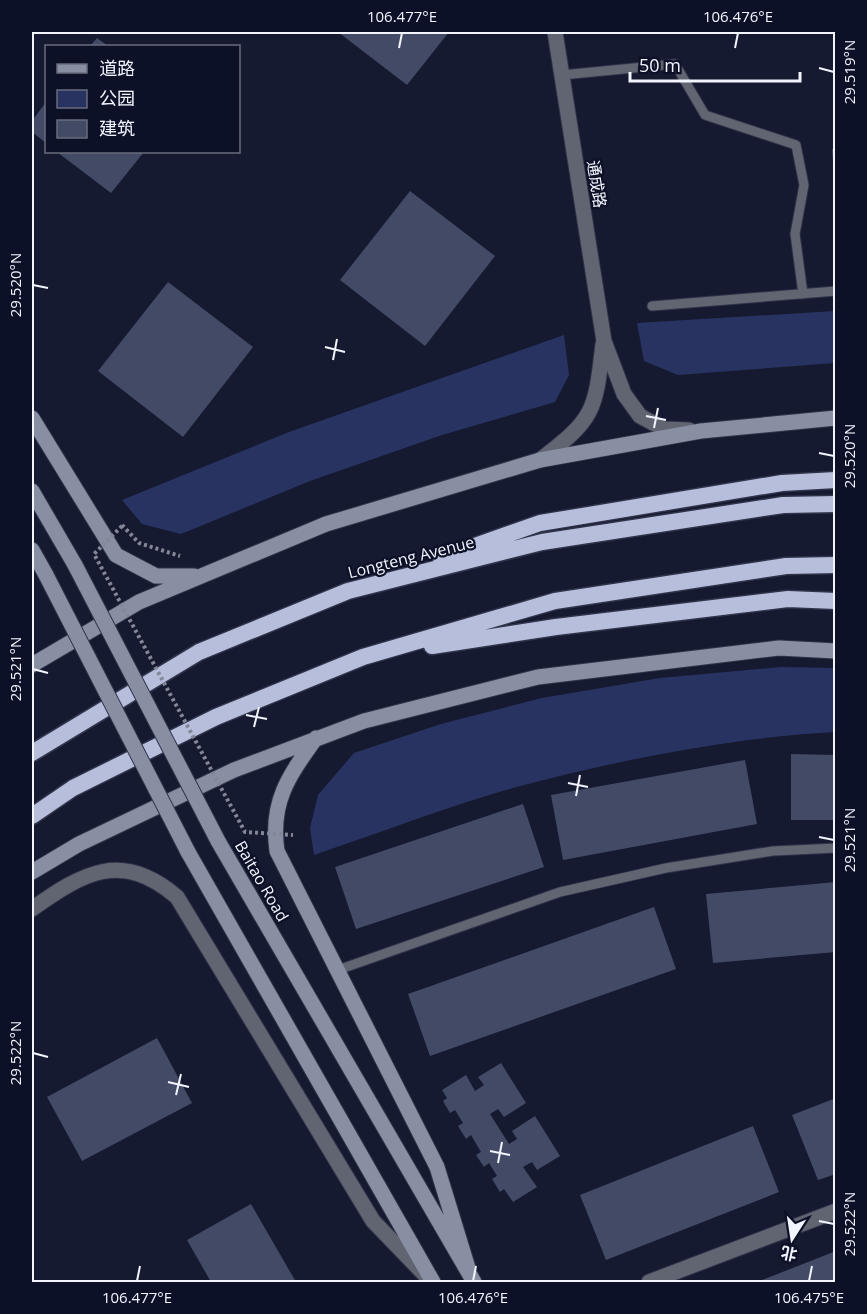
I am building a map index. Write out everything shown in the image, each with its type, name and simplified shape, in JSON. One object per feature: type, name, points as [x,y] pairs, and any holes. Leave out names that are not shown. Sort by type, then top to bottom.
[{"type":"highway","points":[[348,591],[540,523],[782,483],[836,480]]},
{"type":"highway","name":"Longteng Avenue","points":[[32,753],[199,652],[348,591],[542,542],[783,505],[836,504]]},
{"type":"highway","points":[[32,816],[73,788],[216,717],[363,657],[555,602],[786,566],[836,565]]},
{"type":"highway","points":[[363,657],[556,627],[776,600],[836,601]]},
{"type":"main road","points":[[32,418],[116,555],[156,576],[200,577]]},
{"type":"main road","points":[[32,665],[139,602],[326,524],[540,460],[701,431],[836,418]]},
{"type":"main road","name":"Baitao Road","points":[[32,491],[75,565],[218,841],[471,1275]]},
{"type":"main road","points":[[32,550],[188,852],[432,1282]]},
{"type":"main road","points":[[32,872],[79,844],[234,770],[364,721],[538,677],[779,648],[836,651]]},
{"type":"main road","points":[[316,738],[294,769],[283,791],[273,828],[277,852],[335,971],[437,1167],[471,1275]]},
{"type":"street","name":"通成路","points":[[555,32],[604,341]]},
{"type":"street","points":[[604,341],[624,394],[640,416],[664,429],[701,431]]},
{"type":"street","points":[[540,460],[585,423],[598,385],[604,341]]},
{"type":"street","points":[[32,909],[69,882],[93,873],[115,869],[140,873],[162,884],[177,897],[374,1221],[432,1282]]},
{"type":"street","points":[[648,1282],[836,1211]]},
{"type":"lane","points":[[562,75],[675,64],[705,115],[796,145],[804,185],[795,234],[803,294]]},
{"type":"lane","points":[[652,306],[836,291]]},
{"type":"lane","points":[[335,971],[560,892],[666,868],[763,852],[836,848]]},
{"type":"path","points":[[180,556],[140,543],[122,526],[94,555],[245,832],[293,835]]},
{"type":"green space","points":[[835,311],[835,363],[678,375],[644,361],[637,323]]},
{"type":"green space","points":[[564,335],[569,375],[555,402],[442,435],[310,481],[181,534],[142,524],[122,500],[289,432]]},
{"type":"green space","points":[[781,667],[835,668],[835,732],[713,745],[592,768],[488,795],[314,855],[310,828],[318,795],[354,753],[441,724],[542,698],[660,678]]},
{"type":"building","points":[[338,32],[449,32],[407,85]]},
{"type":"building","points":[[97,38],[107,45],[91,45]]},
{"type":"building","points":[[45,103],[45,142],[32,132],[32,121]]},
{"type":"building","points":[[832,149],[836,149],[836,175],[834,175]]},
{"type":"building","points":[[58,153],[143,153],[111,193]]},
{"type":"building","points":[[410,191],[495,256],[425,346],[340,280]]},
{"type":"building","points":[[168,282],[253,347],[183,437],[98,371]]},
{"type":"building","points":[[791,754],[836,755],[836,820],[791,820]]},
{"type":"building","points":[[745,760],[757,824],[563,860],[551,795]]},
{"type":"building","points":[[523,804],[544,867],[356,929],[335,867]]},
{"type":"building","points":[[836,882],[836,952],[713,963],[706,894]]},
{"type":"building","points":[[654,907],[676,969],[430,1056],[408,994]]},
{"type":"building","points":[[157,1038],[192,1103],[82,1161],[47,1097]]},
{"type":"building","points":[[501,1063],[526,1103],[504,1117],[498,1109],[490,1114],[509,1144],[517,1139],[512,1131],[535,1116],[560,1156],[537,1170],[532,1162],[523,1167],[537,1187],[513,1202],[504,1189],[500,1192],[492,1179],[497,1176],[489,1163],[484,1167],[476,1155],[481,1152],[471,1135],[466,1139],[458,1126],[463,1123],[455,1110],[450,1113],[443,1101],[447,1098],[442,1090],[466,1075],[475,1091],[484,1085],[478,1077]]},
{"type":"building","points":[[836,1098],[836,1174],[818,1180],[792,1115]]},
{"type":"building","points":[[753,1126],[779,1192],[606,1260],[580,1195]]},
{"type":"building","points":[[251,1204],[296,1282],[211,1282],[187,1240]]},
{"type":"building","points":[[836,1251],[836,1282],[757,1282]]}]
